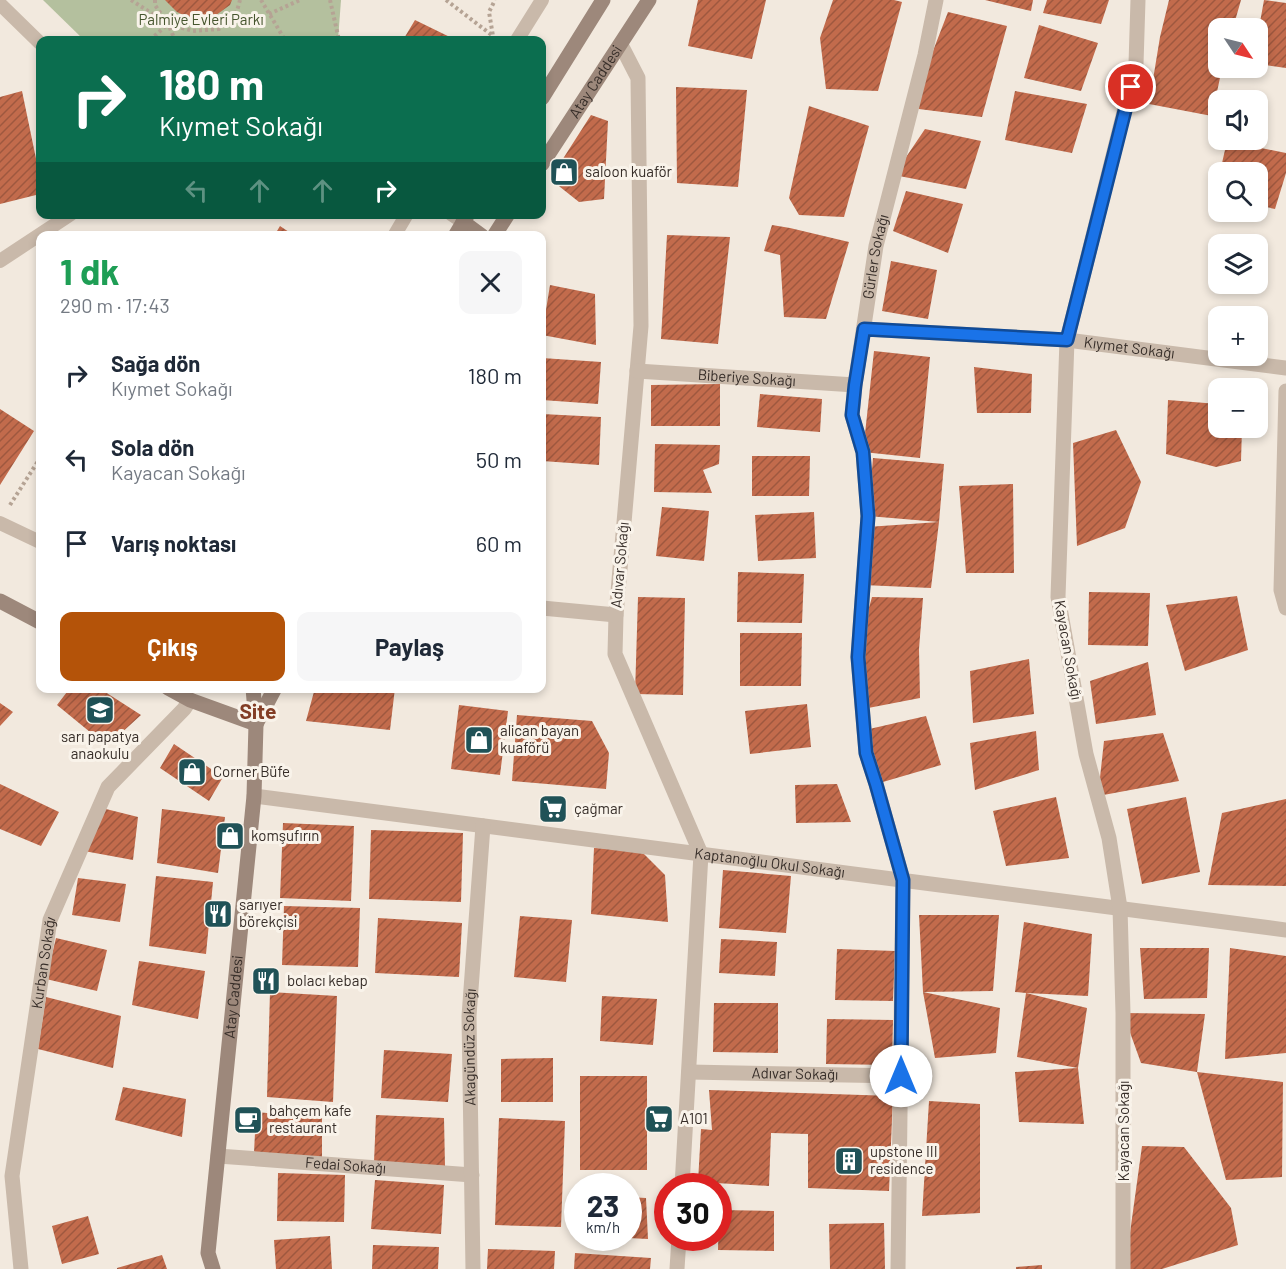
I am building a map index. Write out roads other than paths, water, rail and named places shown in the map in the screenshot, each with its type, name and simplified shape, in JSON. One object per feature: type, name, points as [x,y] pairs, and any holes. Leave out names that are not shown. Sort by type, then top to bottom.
[{"type":"main road","points":[[546,92],[603,0]]},
{"type":"main road","name":"Atay Caddesi","points":[[546,158],[649,0]]},
{"type":"main road","points":[[459,222],[474,231]]},
{"type":"main road","points":[[0,601],[36,620]]},
{"type":"main road","points":[[177,693],[190,700],[256,724]]},
{"type":"main road","name":"Atay Caddesi","points":[[213,1269],[208,1253],[254,796],[256,724],[253,693]]},
{"type":"main road","name":"Atay Caddesi","points":[[256,724],[272,693]]},
{"type":"street","name":"Gürler Sokağı","points":[[898,1269],[903,880],[866,753],[858,657],[868,516],[863,452],[852,415],[876,246],[925,55],[936,0]]},
{"type":"street","name":"Kayacan Sokağı","points":[[1123,1269],[1120,908],[1109,838],[1086,754],[1058,597],[1067,340],[1136,64],[1138,0]]},
{"type":"street","name":"Adıvar Sokağı","points":[[621,45],[638,78],[641,326],[616,615],[615,654],[701,854],[683,1173]]},
{"type":"street","name":"Kıymet Sokağı","points":[[864,329],[1067,340],[1286,368]]},
{"type":"street","name":"Biberiye Sokağı","points":[[637,371],[855,385]]},
{"type":"street","points":[[1286,391],[1281,590],[1286,608]]},
{"type":"street","points":[[546,608],[616,615]]},
{"type":"street","name":"Kurban Sokağı","points":[[21,1269],[12,1176],[50,920],[108,787],[184,710],[190,700]]},
{"type":"street","name":"Kaptanoğlu Okul Sokağı","points":[[254,796],[1286,930]]},
{"type":"street","name":"Akagündüz Sokağı","points":[[473,1269],[469,1016],[483,826]]},
{"type":"street","name":"Adıvar Sokağı","points":[[689,1072],[901,1076]]},
{"type":"street","name":"Fedai Sokağı","points":[[218,1156],[472,1175]]},
{"type":"street","points":[[677,1269],[678,1251]]},
{"type":"lane","points":[[520,36],[542,0]]},
{"type":"lane","points":[[0,4],[36,40]]},
{"type":"lane","points":[[45,231],[63,219]]},
{"type":"lane","points":[[0,261],[36,237]]},
{"type":"lane","points":[[0,523],[36,540]]},
{"type":"place","name":"saloon kuaför","points":[[564,172]]},
{"type":"place","name":"sarı papatya anaokulu","points":[[100,710]]},
{"type":"place","name":"alican bayan kuaförü","points":[[479,740]]},
{"type":"place","name":"Corner Büfe","points":[[192,772]]},
{"type":"place","name":"çağmar","points":[[553,809]]},
{"type":"place","name":"komşufırın","points":[[230,836]]},
{"type":"place","name":"sarıyer börekçisi","points":[[218,914]]},
{"type":"place","name":"bolacı kebap","points":[[266,981]]},
{"type":"place","name":"A101","points":[[659,1119]]},
{"type":"place","name":"bahçem kafe restaurant","points":[[248,1120]]},
{"type":"place","name":"upstone III residence","points":[[849,1161]]},
{"type":"district","name":"Site","points":[[258,712]]},
{"type":"park label","name":"Palmiye Evleri Parkı","points":[[201,20]]}]
